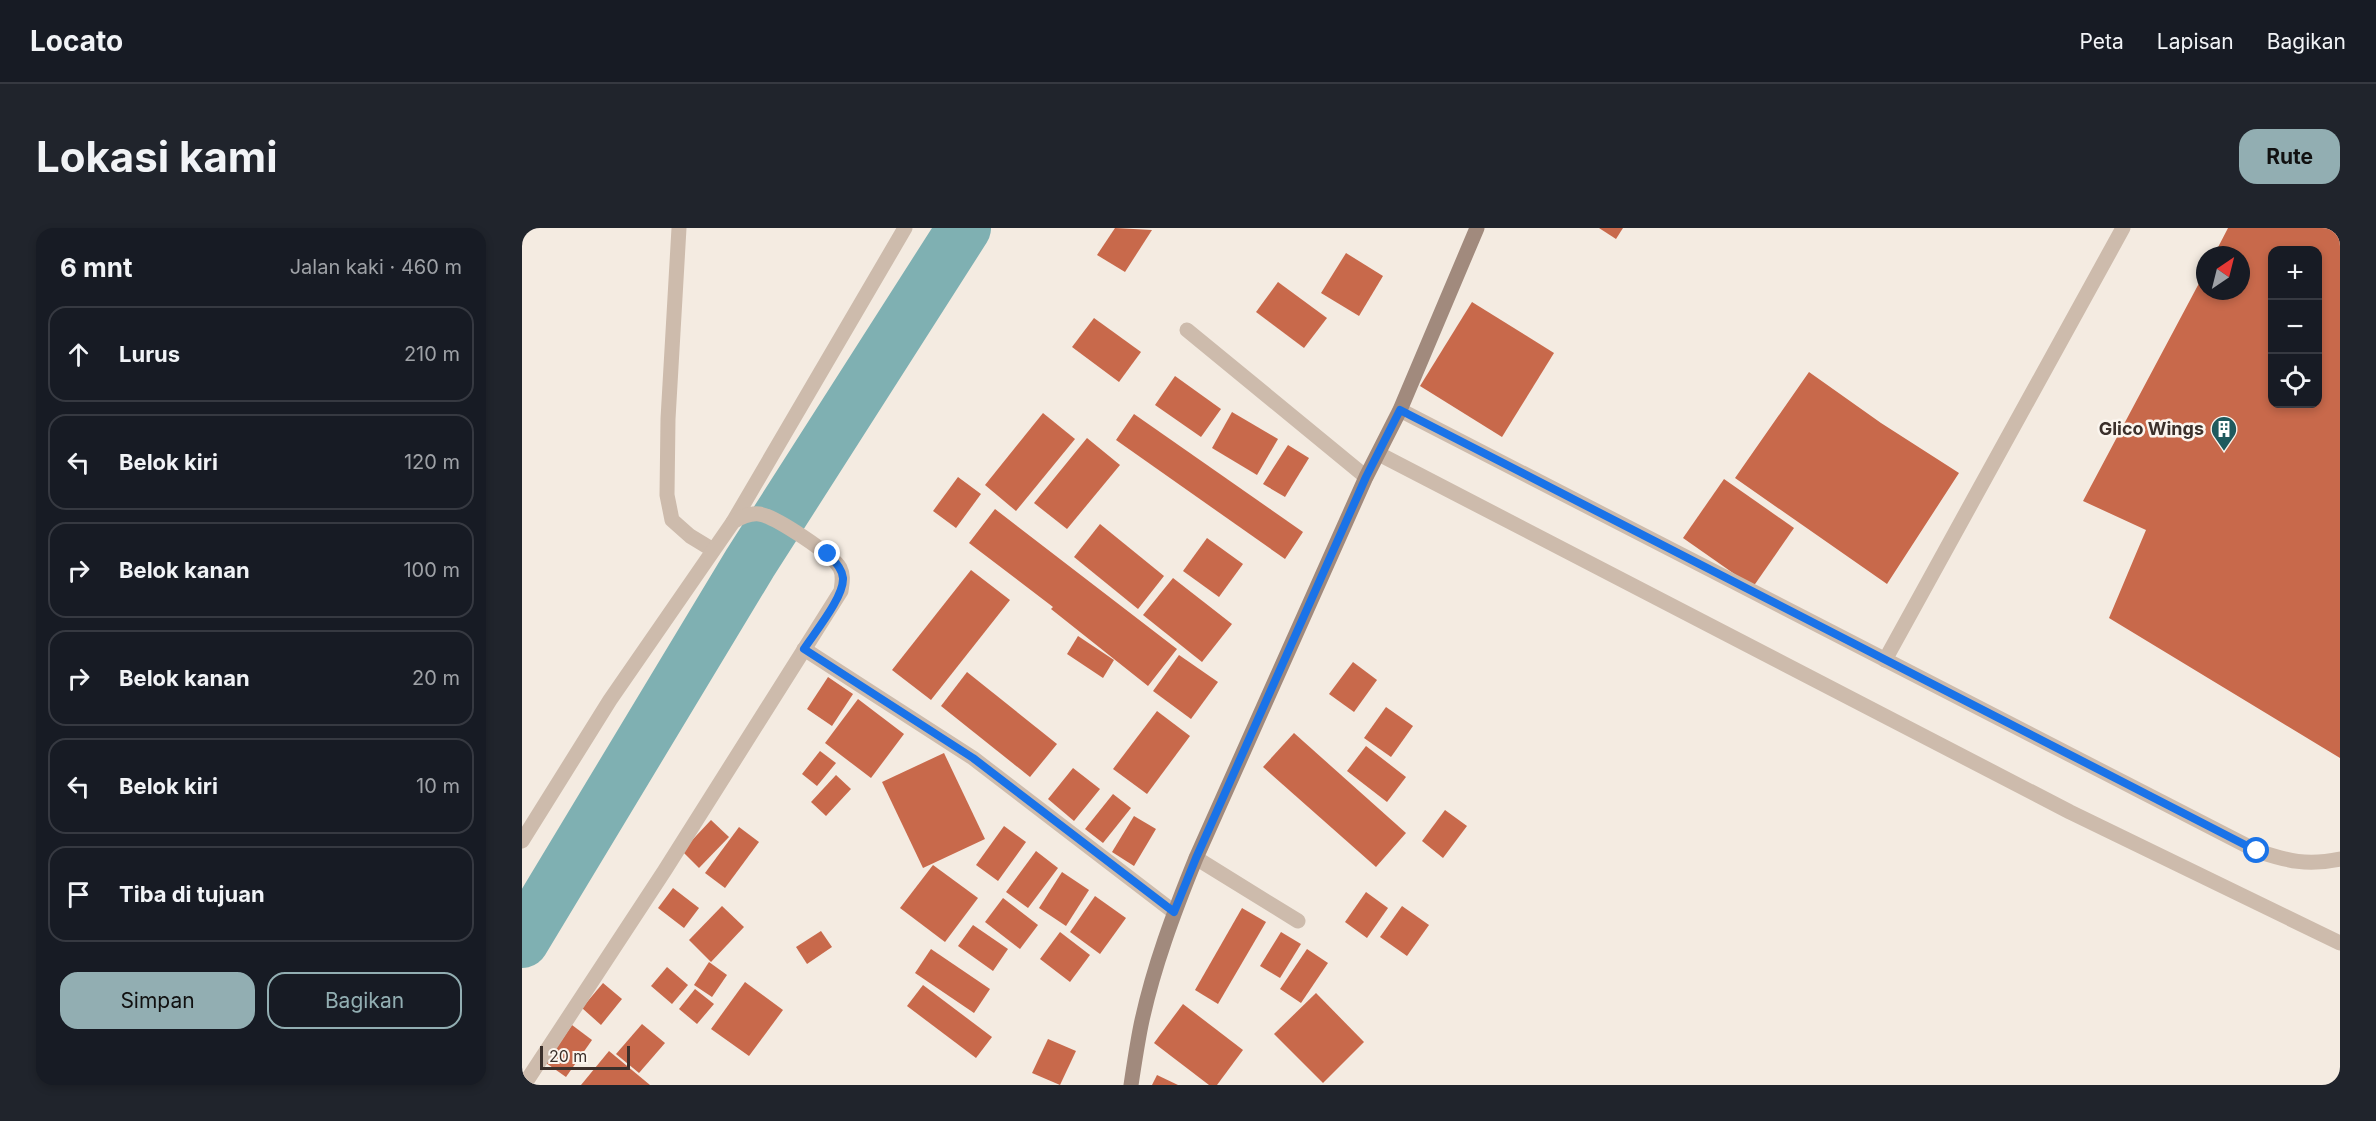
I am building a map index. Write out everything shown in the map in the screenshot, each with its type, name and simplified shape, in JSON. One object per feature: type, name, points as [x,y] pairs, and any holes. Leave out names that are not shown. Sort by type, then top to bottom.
[{"type":"main road","points":[[1131,1085],[1141,1025],[1174,912],[1366,477],[1400,410],[1477,228]]},
{"type":"street","points":[[679,228],[668,419],[667,495],[672,520],[690,536],[713,550]]},
{"type":"street","points":[[522,841],[610,700],[733,522],[905,228]]},
{"type":"street","points":[[1885,660],[2123,228]]},
{"type":"street","points":[[1187,330],[1366,477]]},
{"type":"street","points":[[1400,410],[2257,851],[2293,862],[2319,863],[2340,859]]},
{"type":"street","points":[[1379,454],[2070,812],[2340,943]]},
{"type":"street","points":[[524,1085],[671,860],[841,591],[843,578],[840,568],[828,554],[771,518],[751,515],[733,522]]},
{"type":"street","points":[[804,649],[973,758],[1174,912]]},
{"type":"street","points":[[1196,858],[1298,921]]},
{"type":"building","points":[[1115,228],[1152,230],[1125,272],[1097,255]]},
{"type":"building","points":[[1599,228],[1623,228],[1616,239]]},
{"type":"building","name":"Glico Wings","points":[[2228,228],[2340,228],[2340,758],[2109,618],[2146,530],[2083,501],[2196,289],[2196,300],[2250,300],[2250,246],[2219,246]]},
{"type":"building","points":[[1346,253],[1383,276],[1359,316],[1321,293]]},
{"type":"building","points":[[1278,282],[1327,318],[1304,348],[1256,312]]},
{"type":"building","points":[[1472,302],[1554,353],[1502,437],[1420,386]]},
{"type":"building","points":[[1094,318],[1141,352],[1119,382],[1072,347]]},
{"type":"building","points":[[1809,372],[1881,423],[1959,473],[1887,584],[1735,478]]},
{"type":"building","points":[[1175,376],[1221,409],[1201,437],[1155,405]]},
{"type":"building","points":[[1232,412],[1278,439],[1257,475],[1212,448]]},
{"type":"building","points":[[1043,413],[1075,439],[1016,511],[985,485]]},
{"type":"building","points":[[1134,414],[1303,532],[1285,559],[1116,440]]},
{"type":"building","points":[[1087,438],[1120,465],[1067,529],[1034,503]]},
{"type":"building","points":[[1288,445],[1309,458],[1285,497],[1263,484]]},
{"type":"building","points":[[958,477],[981,494],[956,528],[933,511]]},
{"type":"building","points":[[1724,479],[1794,528],[1753,587],[1683,538]]},
{"type":"building","points":[[995,509],[1177,649],[1148,686],[1051,609],[1053,607],[969,543]]},
{"type":"building","points":[[1100,524],[1164,576],[1138,609],[1074,557]]},
{"type":"building","points":[[1207,538],[1243,564],[1219,597],[1183,571]]},
{"type":"building","points":[[971,570],[1010,600],[931,700],[892,670]]},
{"type":"building","points":[[1173,578],[1232,624],[1202,662],[1143,615]]},
{"type":"building","points":[[1078,636],[1114,660],[1103,678],[1067,654]]},
{"type":"building","points":[[1179,655],[1218,682],[1191,719],[1153,691]]},
{"type":"building","points":[[1353,662],[1377,680],[1354,712],[1329,694]]},
{"type":"building","points":[[967,672],[1057,744],[1030,777],[941,706]]},
{"type":"building","points":[[828,677],[853,694],[832,726],[807,709]]},
{"type":"building","points":[[858,699],[904,734],[871,778],[825,743]]},
{"type":"building","points":[[1386,707],[1413,726],[1391,757],[1364,738]]},
{"type":"building","points":[[1157,711],[1190,736],[1147,794],[1113,769]]},
{"type":"building","points":[[1294,733],[1406,833],[1376,867],[1263,767]]},
{"type":"building","points":[[1366,746],[1406,777],[1387,802],[1347,771]]},
{"type":"building","points":[[820,751],[836,763],[817,786],[802,774]]},
{"type":"building","points":[[944,753],[985,839],[923,868],[882,782]]},
{"type":"building","points":[[1073,768],[1100,789],[1074,821],[1048,799]]},
{"type":"building","points":[[836,775],[851,789],[826,816],[811,802]]},
{"type":"building","points":[[1113,794],[1131,808],[1103,843],[1085,829]]},
{"type":"building","points":[[1445,810],[1467,826],[1443,858],[1422,841]]},
{"type":"building","points":[[1134,816],[1156,829],[1134,866],[1112,852]]},
{"type":"building","points":[[711,820],[729,837],[699,868],[682,851]]},
{"type":"building","points":[[1004,826],[1026,842],[998,881],[976,865]]},
{"type":"building","points":[[739,827],[759,842],[725,888],[705,873]]},
{"type":"building","points":[[1036,851],[1058,868],[1028,908],[1006,892]]},
{"type":"building","points":[[933,865],[978,898],[945,942],[900,908]]},
{"type":"building","points":[[1062,872],[1089,890],[1066,926],[1039,908]]},
{"type":"building","points":[[673,888],[699,908],[684,928],[658,908]]},
{"type":"building","points":[[1366,892],[1388,908],[1367,938],[1345,922]]},
{"type":"building","points":[[1095,896],[1126,918],[1100,954],[1070,932]]},
{"type":"building","points":[[1003,898],[1038,925],[1020,949],[985,922]]},
{"type":"building","points":[[722,906],[744,927],[711,962],[689,940]]},
{"type":"building","points":[[1402,906],[1429,925],[1407,956],[1380,937]]},
{"type":"building","points":[[1242,908],[1266,922],[1218,1004],[1195,990]]},
{"type":"building","points":[[973,925],[1008,949],[993,971],[958,946]]},
{"type":"building","points":[[821,931],[832,947],[807,964],[796,947]]},
{"type":"building","points":[[1060,932],[1090,955],[1070,982],[1040,959]]},
{"type":"building","points":[[1281,932],[1301,944],[1280,978],[1260,966]]},
{"type":"building","points":[[931,949],[990,989],[974,1013],[915,973]]},
{"type":"building","points":[[1307,949],[1328,963],[1301,1003],[1280,989]]},
{"type":"building","points":[[709,962],[727,975],[712,997],[694,985]]},
{"type":"building","points":[[667,967],[688,985],[672,1004],[651,986]]},
{"type":"building","points":[[745,982],[783,1010],[749,1056],[711,1029]]},
{"type":"building","points":[[603,983],[622,999],[601,1025],[582,1008]]},
{"type":"building","points":[[923,985],[992,1037],[976,1058],[907,1006]]},
{"type":"building","points":[[695,989],[714,1004],[697,1024],[679,1009]]},
{"type":"building","points":[[1316,993],[1364,1042],[1323,1083],[1274,1034]]},
{"type":"building","points":[[1183,1004],[1243,1050],[1217,1085],[1209,1085],[1154,1043]]},
{"type":"building","points":[[642,1024],[665,1043],[639,1073],[616,1054]]},
{"type":"building","points":[[572,1025],[592,1040],[566,1077],[546,1063]]},
{"type":"building","points":[[1048,1039],[1076,1051],[1060,1085],[1032,1073]]},
{"type":"building","points":[[609,1051],[650,1085],[581,1085]]},
{"type":"building","points":[[1157,1075],[1178,1085],[1152,1085]]},
{"type":"waterway","points":[[522,941],[750,563],[964,228]]},
{"type":"place","name":"Glico Wings","points":[[2224,452]]},
{"type":"route","points":[[828,554],[840,568],[843,578],[841,591],[804,649],[973,758],[1174,912],[1366,477],[1400,410],[2257,851]]}]
